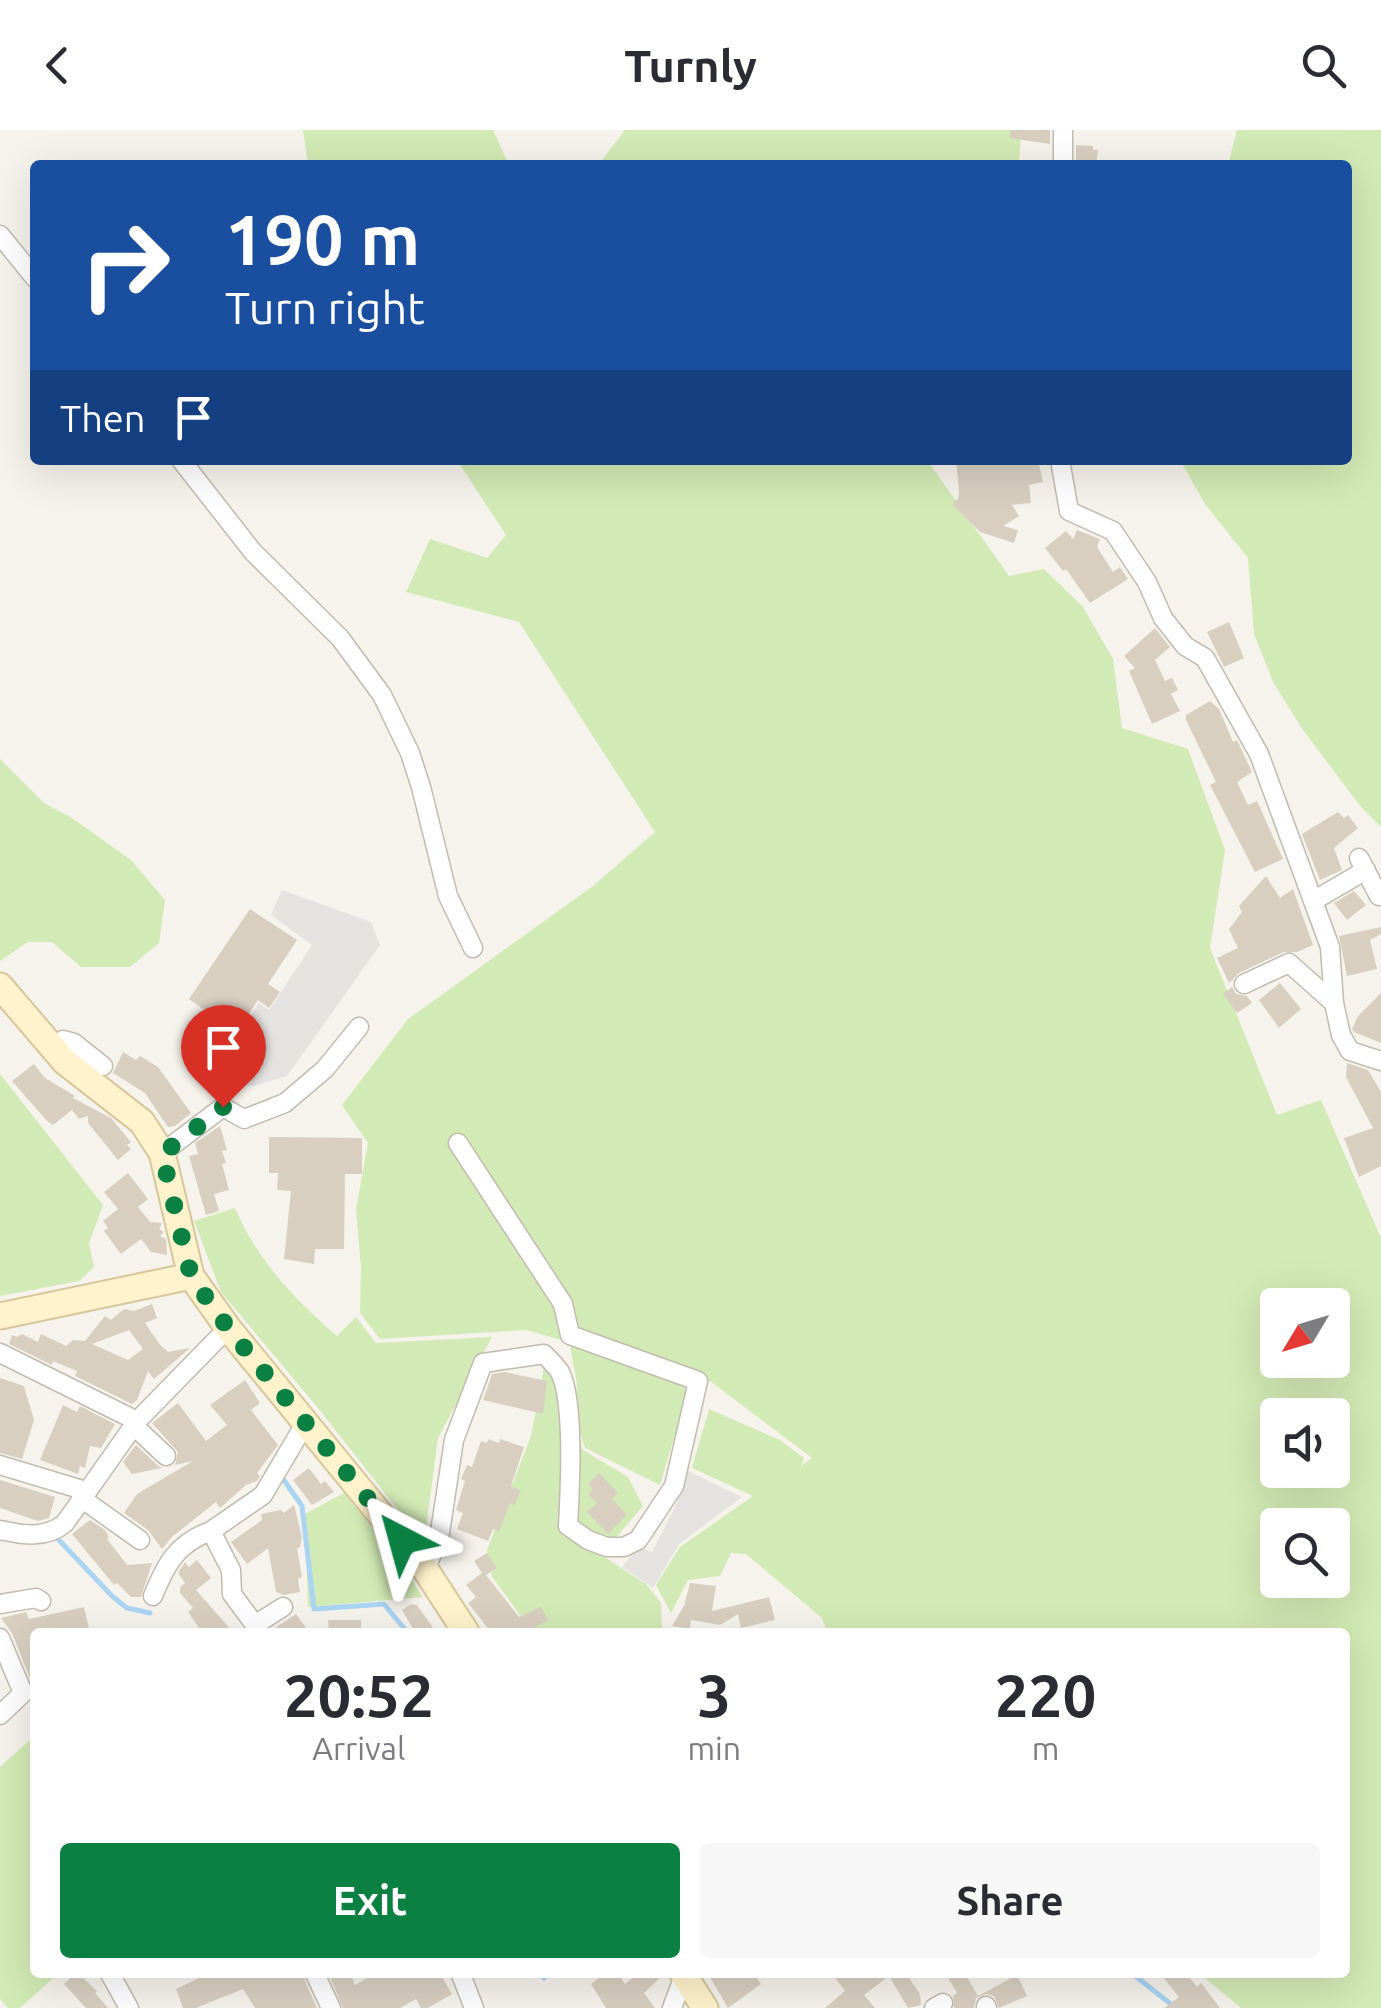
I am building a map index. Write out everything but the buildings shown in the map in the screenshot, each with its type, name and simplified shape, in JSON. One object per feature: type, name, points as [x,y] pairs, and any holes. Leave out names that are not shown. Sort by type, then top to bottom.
[{"type":"main road","points":[[0,986],[65,1062],[142,1122],[162,1154],[191,1276],[228,1328],[425,1570],[463,1628]]},
{"type":"main road","points":[[0,1316],[191,1276]]},
{"type":"main road","points":[[686,1978],[705,2008]]},
{"type":"street","points":[[1063,130],[1064,160]]},
{"type":"street","points":[[0,234],[30,272]]},
{"type":"street","points":[[185,465],[253,552],[340,638],[382,695],[410,753],[448,896],[473,948]]},
{"type":"street","points":[[1061,465],[1069,511],[1113,532],[1147,582],[1163,618],[1185,646],[1205,658],[1259,754],[1330,947],[1341,1035],[1350,1051],[1381,1061]]},
{"type":"street","points":[[1313,901],[1363,864],[1379,896]]},
{"type":"street","points":[[1244,984],[1288,963],[1334,1002]]},
{"type":"street","points":[[162,1154],[223,1107],[244,1118],[285,1103],[325,1070],[359,1027]]},
{"type":"street","points":[[52,1048],[63,1040],[74,1043],[103,1066]]},
{"type":"street","points":[[425,1570],[439,1539],[454,1440],[483,1363],[544,1354],[560,1372],[569,1448],[568,1526],[608,1548],[624,1547],[638,1540],[674,1486],[698,1381],[570,1335],[562,1304],[458,1143]]},
{"type":"street","points":[[0,1530],[41,1535],[54,1532],[135,1423],[228,1328]]},
{"type":"street","points":[[0,1354],[135,1423],[166,1456]]},
{"type":"street","points":[[154,1596],[170,1556],[263,1496],[306,1422]]},
{"type":"street","points":[[0,1466],[83,1494],[140,1540]]},
{"type":"street","points":[[211,1530],[231,1570],[232,1594],[252,1621],[258,1623],[283,1607]]},
{"type":"street","points":[[0,1604],[41,1600]]},
{"type":"street","points":[[0,1638],[24,1693],[0,1716]]},
{"type":"street","points":[[112,1978],[129,2008]]},
{"type":"street","points":[[317,1978],[331,2008]]},
{"type":"street","points":[[462,1978],[472,2008]]},
{"type":"street","points":[[672,2008],[682,1978]]},
{"type":"green space","points":[[303,130],[493,130],[507,160],[307,160]]},
{"type":"green space","points":[[625,130],[1021,130],[1019,160],[602,160]]},
{"type":"green space","points":[[1237,130],[1381,130],[1381,827],[1361,807],[1303,730],[1273,682],[1254,634],[1248,558],[1205,504],[1183,465],[1352,465],[1352,160],[1229,160]]},
{"type":"green space","points":[[460,465],[931,465],[1009,576],[1044,569],[1083,607],[1113,659],[1122,728],[1188,749],[1225,850],[1210,948],[1277,1115],[1321,1100],[1381,1238],[1381,2008],[1241,2008],[1205,1978],[1350,1978],[1350,1628],[826,1628],[822,1618],[746,1554],[731,1553],[720,1576],[688,1580],[671,1613],[656,1585],[680,1547],[753,1496],[692,1468],[709,1409],[780,1440],[804,1458],[801,1466],[812,1458],[710,1381],[526,1330],[380,1339],[360,1313],[356,1209],[368,1143],[342,1105],[408,1019],[593,886],[655,832],[519,622],[406,592],[430,539],[487,558],[506,535]]},
{"type":"green space","points":[[0,759],[44,803],[131,860],[165,900],[159,943],[130,967],[81,967],[52,942],[28,942],[0,961]]},
{"type":"green space","points":[[0,1074],[103,1205],[89,1243],[94,1267],[79,1281],[0,1296]]},
{"type":"green space","points":[[235,1208],[254,1245],[278,1278],[337,1336],[356,1317],[376,1343],[492,1337],[438,1438],[424,1543],[221,1292],[194,1221]]},
{"type":"green space","points":[[570,1346],[690,1385],[660,1485],[585,1448],[575,1416],[577,1384]]},
{"type":"green space","points":[[560,1358],[574,1382],[572,1419],[583,1450],[628,1477],[643,1506],[613,1541],[567,1532],[647,1585],[661,1603],[662,1628],[530,1628],[492,1577],[487,1550],[531,1436],[545,1362]]},
{"type":"green space","points":[[344,1493],[423,1597],[308,1607],[305,1514]]},
{"type":"green space","points":[[30,1740],[30,1978],[53,1978],[20,2008],[8,2008],[0,1999],[0,1767]]},
{"type":"shaded area","points":[[282,890],[371,922],[380,945],[287,1076],[254,1086],[240,1084],[210,1044],[234,1009],[248,1019],[259,1003],[269,1010],[312,945],[271,915]]},
{"type":"shaded area","points":[[688,1471],[742,1497],[679,1544],[653,1588],[622,1567],[639,1547],[652,1552]]},
{"type":"waterway","points":[[281,1476],[302,1506],[314,1609],[384,1604],[404,1628]]},
{"type":"waterway","points":[[58,1539],[112,1596],[127,1608],[150,1613]]},
{"type":"waterway","points":[[1138,1978],[1176,2008]]},
{"type":"route","points":[[223,1107],[162,1154],[191,1276],[228,1328],[402,1540]]}]
